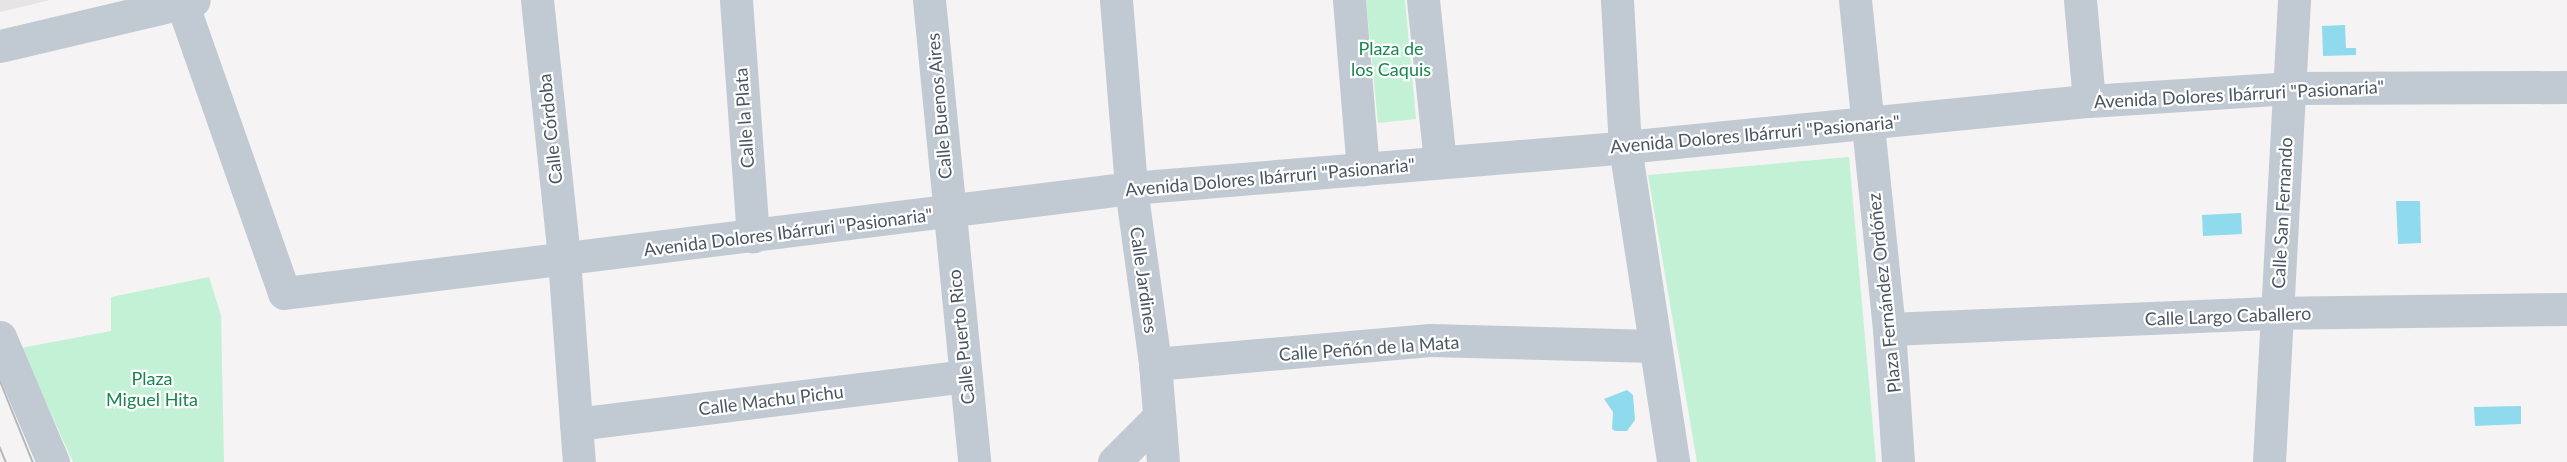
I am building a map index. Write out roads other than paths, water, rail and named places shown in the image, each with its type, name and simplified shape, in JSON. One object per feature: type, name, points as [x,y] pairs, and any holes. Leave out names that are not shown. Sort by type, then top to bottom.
[{"type":"street","name":"Calle Córdoba","points":[[537,0],[564,259],[579,462]]},
{"type":"street","name":"Calle la Plata","points":[[736,0],[753,236]]},
{"type":"street","name":"Calle Buenos Aires","points":[[929,0],[949,212]]},
{"type":"street","name":"Calle Jardines","points":[[1116,0],[1131,188],[1155,364],[1163,462]]},
{"type":"street","points":[[1348,0],[1363,169]]},
{"type":"street","points":[[1423,0],[1440,162]]},
{"type":"street","points":[[1617,0],[1625,147],[1673,462]]},
{"type":"street","name":"Plaza Fernández Ordóñez","points":[[1855,0],[1866,124],[1889,329],[1898,462]]},
{"type":"street","points":[[2080,0],[2089,101]]},
{"type":"street","name":"Calle San Fernando","points":[[2269,462],[2294,0]]},
{"type":"street","name":"Avenida Dolores Ibárruri \"Pasionaria\"","points":[[188,2],[284,293],[1131,188],[1625,147],[2089,101],[2289,88],[2567,87]]},
{"type":"street","points":[[0,46],[188,2]]},
{"type":"street","name":"Calle Puerto Rico","points":[[949,212],[974,462]]},
{"type":"street","name":"Calle Largo Caballero","points":[[1889,329],[2276,313],[2567,309]]},
{"type":"street","points":[[0,337],[53,462]]},
{"type":"street","name":"Calle Peñón de la Mata","points":[[1155,364],[1430,340],[1655,346]]},
{"type":"street","name":"Calle Machu Pichu","points":[[576,424],[965,376]]},
{"type":"street","points":[[1114,462],[1159,417]]},
{"type":"water","points":[[2345,25],[2346,48],[2356,48],[2356,55],[2323,56],[2322,26]]},
{"type":"water","points":[[2396,201],[2420,201],[2421,243],[2398,244]]},
{"type":"water","points":[[2241,213],[2242,234],[2203,236],[2202,215]]},
{"type":"water","points":[[1627,390],[1633,395],[1635,420],[1627,431],[1615,431],[1612,429],[1613,412],[1604,399]]},
{"type":"water","points":[[2521,406],[2521,424],[2475,426],[2474,407]]},
{"type":"tram line","points":[[0,380],[33,462]]},
{"type":"tram line","points":[[0,447],[6,462]]},
{"type":"park label","name":"Plaza de los Caquis","points":[[1391,59]]},
{"type":"park label","name":"Plaza Miguel Hita","points":[[152,389]]}]
